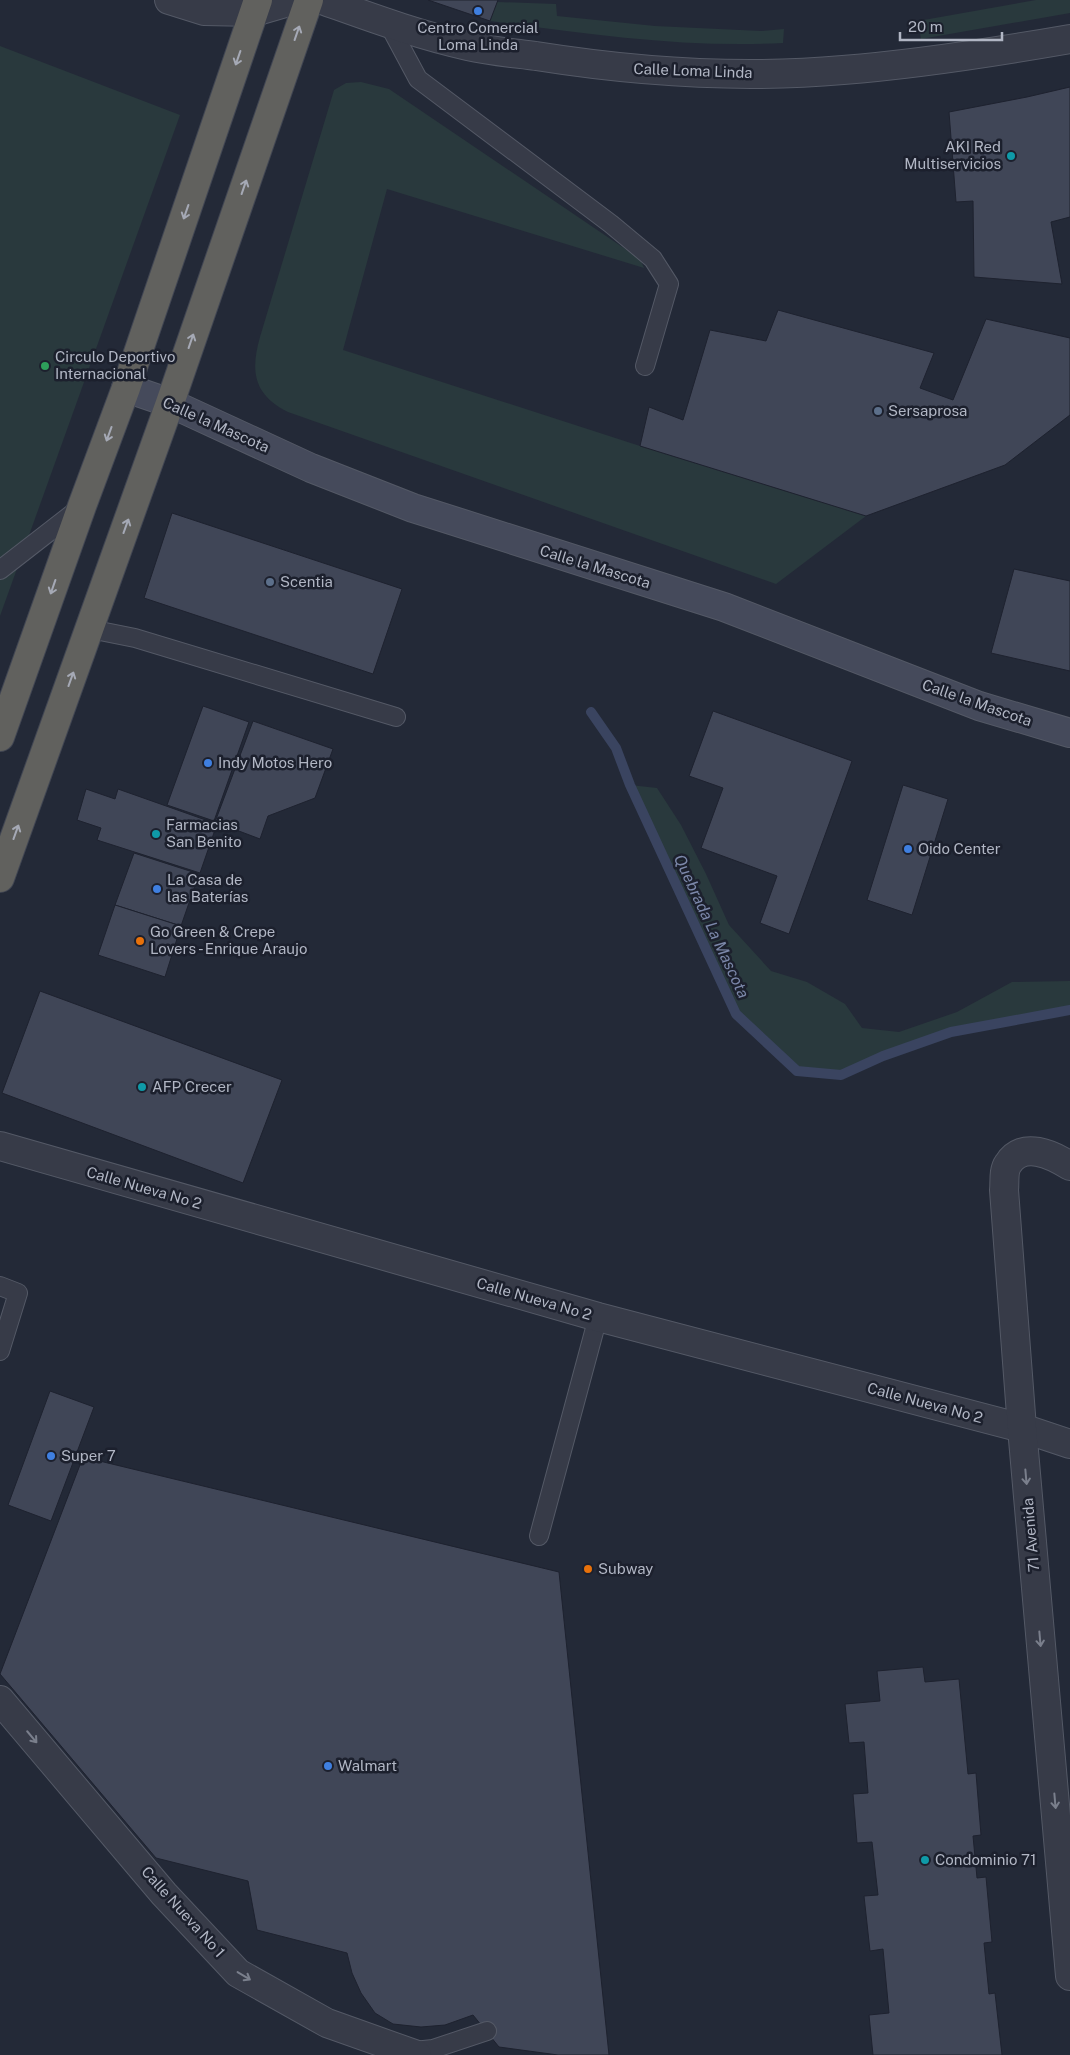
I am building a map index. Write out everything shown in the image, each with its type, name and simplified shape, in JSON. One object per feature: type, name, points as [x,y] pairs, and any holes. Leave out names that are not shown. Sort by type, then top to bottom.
[{"type":"highway","points":[[0,878],[170,403],[309,0]]},
{"type":"highway","points":[[0,737],[126,388],[256,6]]},
{"type":"main road","name":"Calle la Mascota","points":[[126,388],[170,403],[311,468],[413,508],[724,607],[979,706],[1070,733]]},
{"type":"street","points":[[169,0],[204,11],[295,0]]},
{"type":"street","name":"Calle Loma Linda","points":[[322,0],[388,23],[468,46],[604,66],[692,72],[778,74],[843,70],[927,61],[1070,39]]},
{"type":"street","name":"Calle Nueva No 2","points":[[0,1146],[598,1317],[1022,1428],[1070,1444]]},
{"type":"street","name":"71 Avenida","points":[[1070,1166],[1053,1155],[1034,1150],[1014,1157],[1008,1163],[1005,1170],[1004,1190],[1022,1428],[1070,1976]]},
{"type":"street","name":"Calle Nueva No 1","points":[[0,1700],[164,1894],[238,1973],[327,2023],[411,2054]]},
{"type":"lane","points":[[388,23],[418,79],[611,224],[653,259],[669,284],[645,366]]},
{"type":"lane","points":[[0,570],[82,506]]},
{"type":"lane","points":[[90,628],[135,638],[396,716]]},
{"type":"lane","points":[[0,1286],[18,1293],[0,1350]]},
{"type":"lane","points":[[539,1536],[598,1317]]},
{"type":"lane","points":[[411,2054],[433,2049],[487,2031]]},
{"type":"shaded area","points":[[1036,0],[1070,0],[1070,13],[921,39],[918,21]]},
{"type":"shaded area","points":[[497,2],[556,4],[557,16],[655,26],[761,31],[784,29],[783,43],[710,44],[673,42],[490,21]]},
{"type":"shaded area","name":"Circulo Deportivo Internacional","points":[[0,46],[180,115],[0,616]]},
{"type":"shaded area","points":[[361,82],[389,89],[640,259],[644,268],[387,189],[343,350],[640,446],[866,516],[776,584],[288,412],[268,398],[262,390],[256,372],[255,361],[260,337],[334,90],[346,83]]},
{"type":"shaded area","points":[[630,785],[657,788],[681,825],[729,925],[771,971],[807,982],[845,1004],[862,1028],[899,1032],[957,1012],[1012,982],[1070,981],[1070,1010],[951,1032],[883,1056],[841,1075],[797,1071],[736,1014]]},
{"type":"building","name":"Centro Comercial Loma Linda","points":[[428,0],[498,0],[490,21]]},
{"type":"building","name":"AKI Red Multiservicios","points":[[1070,87],[1070,217],[1051,222],[1062,284],[974,277],[973,201],[956,202],[949,112]]},
{"type":"building","name":"Sersaprosa","points":[[778,310],[934,353],[920,388],[953,400],[986,319],[1070,338],[1070,415],[1005,465],[866,516],[640,446],[649,407],[683,420],[710,330],[766,341]]},
{"type":"building","points":[[172,513],[402,589],[373,674],[144,598]]},
{"type":"building","points":[[1014,569],[1070,581],[1070,671],[991,653]]},
{"type":"building","name":"Indy Motos Hero","points":[[203,706],[249,722],[214,821],[167,805]]},
{"type":"building","points":[[713,711],[852,761],[789,934],[760,923],[777,876],[701,848],[723,788],[689,776]]},
{"type":"building","points":[[253,721],[333,749],[315,798],[268,816],[260,839],[215,822]]},
{"type":"building","name":"Oido Center","points":[[903,785],[948,799],[912,915],[867,900]]},
{"type":"building","name":"Farmacias San Benito","points":[[86,789],[115,799],[118,789],[217,824],[200,873],[97,840],[101,828],[77,820]]},
{"type":"building","name":"La Casa de las Baterías","points":[[134,853],[199,874],[181,926],[115,905]]},
{"type":"building","name":"Go Green & Crepe Lovers - Enrique Araujo","points":[[115,905],[181,926],[165,977],[98,955]]},
{"type":"building","name":"AFP Crecer","points":[[40,991],[282,1080],[243,1183],[2,1093]]},
{"type":"building","name":"Super 7","points":[[50,1391],[94,1407],[51,1521],[8,1505]]},
{"type":"building","name":"Walmart","points":[[83,1457],[559,1572],[609,2055],[558,2055],[499,2047],[473,2015],[445,2025],[421,2027],[393,2024],[375,2013],[361,1993],[352,1973],[347,1953],[257,1930],[248,1881],[156,1858],[0,1674]]},
{"type":"building","name":"Condominio 71","points":[[923,1667],[925,1682],[959,1679],[968,1774],[976,1773],[981,1835],[973,1836],[977,1878],[986,1877],[992,1942],[984,1943],[989,1994],[995,1993],[1002,2055],[873,2055],[869,2015],[889,2013],[883,1949],[870,1951],[864,1896],[878,1895],[872,1842],[857,1843],[853,1794],[868,1793],[864,1742],[849,1743],[845,1704],[880,1701],[877,1671]]},
{"type":"waterway","name":"Quebrada La Mascota","points":[[591,712],[616,748],[630,785],[736,1014],[797,1071],[841,1075],[883,1056],[951,1032],[1070,1010]]},
{"type":"place","name":"Centro Comercial Loma Linda","points":[[478,11]]},
{"type":"place","name":"AKI Red Multiservicios","points":[[1011,156]]},
{"type":"place","name":"Circulo Deportivo Internacional","points":[[45,366]]},
{"type":"place","name":"Sersaprosa","points":[[878,411]]},
{"type":"place","name":"Scentia","points":[[270,582]]},
{"type":"place","name":"Indy Motos Hero","points":[[208,763]]},
{"type":"place","name":"Farmacias San Benito","points":[[156,834]]},
{"type":"place","name":"Oido Center","points":[[908,849]]},
{"type":"place","name":"La Casa de las Baterías","points":[[157,889]]},
{"type":"place","name":"Go Green & Crepe Lovers - Enrique Araujo","points":[[140,941]]},
{"type":"place","name":"AFP Crecer","points":[[142,1087]]},
{"type":"place","name":"Super 7","points":[[51,1456]]},
{"type":"place","name":"Subway","points":[[588,1569]]},
{"type":"place","name":"Walmart","points":[[328,1766]]},
{"type":"place","name":"Condominio 71","points":[[925,1860]]}]
